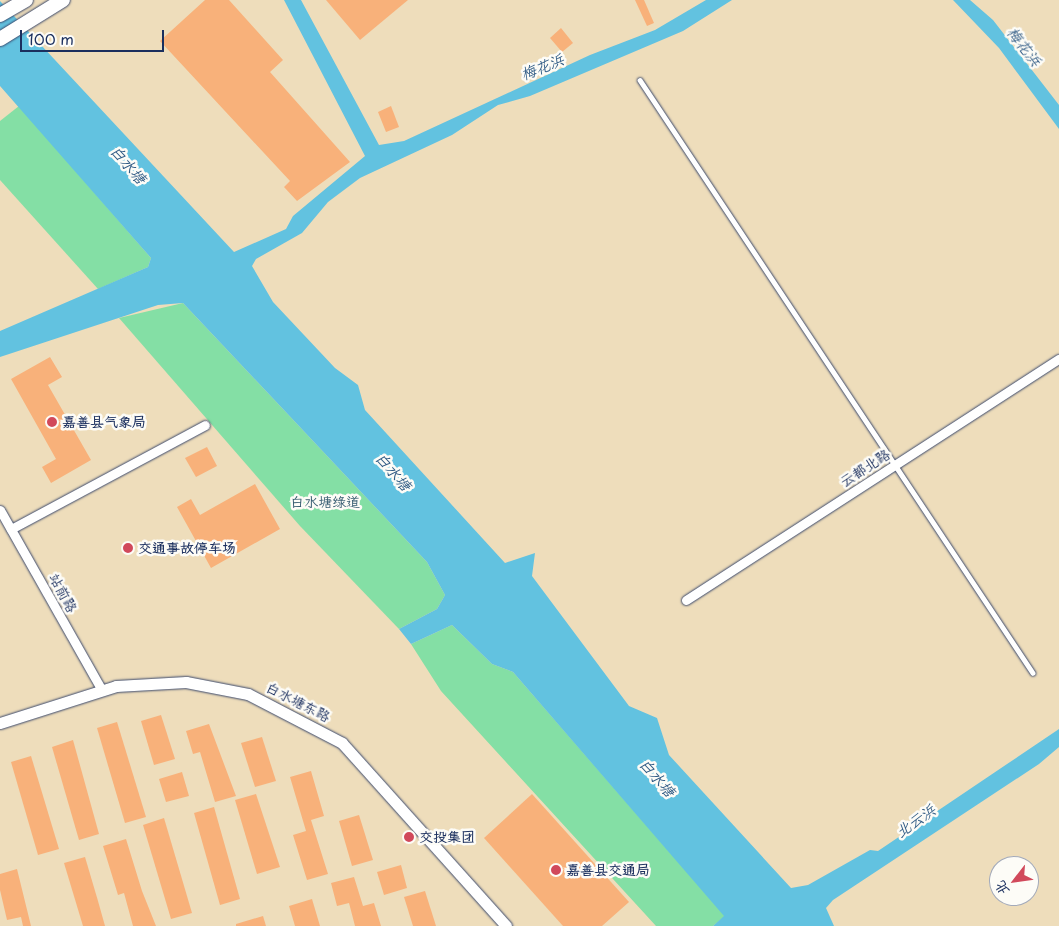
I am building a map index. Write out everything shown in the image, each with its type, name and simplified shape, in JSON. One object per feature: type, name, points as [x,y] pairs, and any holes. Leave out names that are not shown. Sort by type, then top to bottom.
[{"type":"main road","points":[[0,15],[26,0]]},
{"type":"main road","points":[[0,39],[63,0]]},
{"type":"street","name":"云都北路","points":[[686,600],[1059,359]]},
{"type":"street","points":[[11,529],[204,425]]},
{"type":"street","name":"站前路","points":[[0,510],[102,690]]},
{"type":"street","name":"白水塘东路","points":[[0,724],[102,690],[186,682],[248,694],[295,715],[342,743],[506,926]]},
{"type":"lane","points":[[640,80],[1033,673]]},
{"type":"green space","points":[[19,106],[151,258],[148,267],[98,289],[0,180],[0,121]]},
{"type":"green space","name":"白水塘绿道","points":[[183,303],[427,562],[445,595],[437,609],[399,629],[300,526],[119,318]]},
{"type":"green space","points":[[452,625],[492,664],[513,672],[725,916],[713,926],[656,926],[441,691],[411,644]]},
{"type":"water","name":"白水塘","points":[[284,0],[301,0],[379,145],[404,141],[590,55],[655,30],[706,0],[732,0],[683,31],[530,96],[498,105],[452,135],[360,178],[328,202],[302,233],[256,259],[252,266],[273,302],[335,368],[358,385],[365,410],[505,563],[535,553],[532,576],[629,706],[657,718],[669,755],[791,888],[808,885],[870,850],[878,851],[1059,729],[1059,747],[1039,764],[833,900],[826,908],[834,926],[713,926],[724,916],[513,672],[492,664],[452,625],[411,644],[399,629],[437,609],[445,595],[427,562],[183,303],[158,305],[0,357],[0,331],[148,267],[151,258],[0,86],[0,1],[234,252],[286,229],[293,216],[365,156]]},
{"type":"water","points":[[953,0],[970,0],[993,20],[1059,105],[1059,129],[999,48]]},
{"type":"building","points":[[205,0],[229,0],[283,60],[270,72],[350,162],[297,201],[284,187],[290,181],[160,41]]},
{"type":"building","points":[[326,0],[408,0],[360,40]]},
{"type":"building","points":[[635,0],[644,0],[654,23],[647,26]]},
{"type":"building","points":[[561,28],[573,43],[562,52],[550,38]]},
{"type":"building","points":[[391,106],[399,127],[386,132],[378,112]]},
{"type":"building","name":"嘉善县气象局","points":[[50,357],[62,377],[48,385],[91,460],[51,483],[42,467],[56,459],[11,379]]},
{"type":"building","points":[[207,447],[217,466],[196,477],[185,458]]},
{"type":"building","points":[[255,484],[280,529],[211,568],[177,507],[191,499],[200,515]]},
{"type":"building","points":[[161,715],[175,759],[154,765],[141,721]]},
{"type":"building","points":[[117,722],[146,817],[125,823],[97,728]]},
{"type":"building","points":[[209,724],[236,796],[215,802],[200,752],[193,754],[186,731]]},
{"type":"building","points":[[262,737],[276,781],[255,787],[241,743]]},
{"type":"building","points":[[73,740],[99,834],[79,840],[52,747]]},
{"type":"building","points":[[31,756],[59,849],[38,855],[11,762]]},
{"type":"building","points":[[311,771],[324,816],[311,820],[328,874],[307,880],[293,835],[306,831],[290,777]]},
{"type":"building","points":[[182,772],[189,796],[166,802],[159,779]]},
{"type":"building","points":[[256,794],[280,867],[257,874],[235,800]]},
{"type":"building","name":"嘉善县交通局","points":[[532,794],[629,902],[602,926],[563,926],[484,838]]},
{"type":"building","points":[[214,807],[240,899],[220,905],[194,813]]},
{"type":"building","points":[[359,815],[373,860],[352,866],[339,821]]},
{"type":"building","points":[[164,818],[192,913],[171,919],[143,825]]},
{"type":"building","points":[[126,839],[142,891],[156,926],[133,926],[124,893],[118,895],[103,846]]},
{"type":"building","points":[[85,857],[105,926],[83,926],[64,863]]},
{"type":"building","points":[[401,865],[407,888],[384,895],[377,872]]},
{"type":"building","points":[[17,869],[31,926],[23,926],[21,917],[7,920],[0,890],[0,874]]},
{"type":"building","points":[[354,877],[363,906],[374,903],[381,926],[355,926],[349,903],[337,906],[331,883]]},
{"type":"building","points":[[425,891],[436,926],[413,926],[404,897]]},
{"type":"building","points":[[312,899],[320,926],[295,926],[289,906]]},
{"type":"building","points":[[263,916],[266,926],[236,926],[236,924]]},
{"type":"place","name":"嘉善县气象局","points":[[52,422]]},
{"type":"place","name":"交通事故停车场","points":[[128,548]]},
{"type":"place","name":"交投集团","points":[[409,837]]},
{"type":"place","name":"嘉善县交通局","points":[[556,870]]},
{"type":"water label","name":"梅花浜","points":[[1025,46]]},
{"type":"water label","name":"梅花浜","points":[[542,66]]},
{"type":"water label","name":"北云浜","points":[[915,820]]}]
